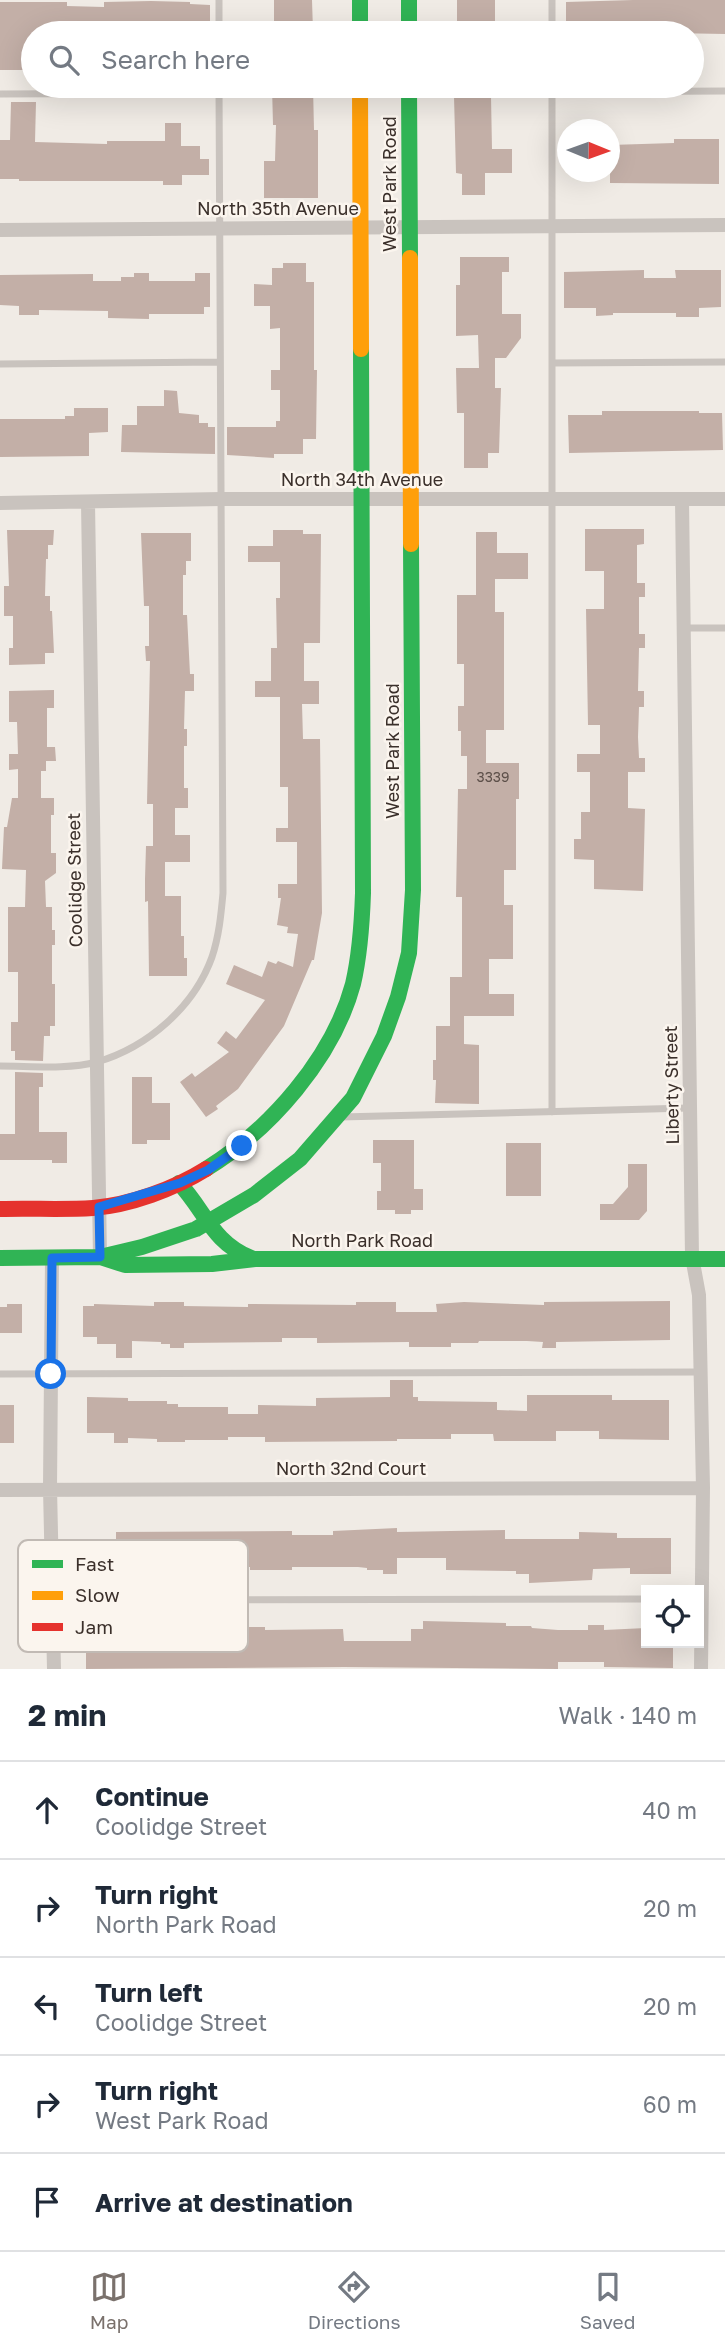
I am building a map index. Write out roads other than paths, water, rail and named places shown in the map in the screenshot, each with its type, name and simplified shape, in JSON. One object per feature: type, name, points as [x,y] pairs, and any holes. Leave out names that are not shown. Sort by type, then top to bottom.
[{"type":"street","points":[[360,0],[360,21]]},
{"type":"street","points":[[409,0],[409,21]]},
{"type":"street","name":"West Park Road","points":[[99,1207],[180,1183],[208,1170],[242,1146],[279,1113],[306,1078],[336,1026],[352,985],[360,944],[363,893],[360,98]]},
{"type":"street","name":"West Park Road","points":[[100,1257],[142,1247],[196,1229],[254,1195],[300,1160],[353,1098],[384,1036],[398,997],[409,953],[412,890],[409,98]]},
{"type":"street","name":"North 35th Avenue","points":[[0,230],[725,225]]},
{"type":"street","name":"North 34th Avenue","points":[[0,503],[361,498],[725,499]]},
{"type":"street","name":"Liberty Street","points":[[682,500],[692,1257],[699,1294],[703,1488],[700,1585]]},
{"type":"street","name":"Coolidge Street","points":[[88,503],[100,1257]]},
{"type":"street","points":[[180,1183],[190,1192],[229,1249],[255,1259]]},
{"type":"street","points":[[0,1209],[99,1207]]},
{"type":"street","name":"North Park Road","points":[[0,1258],[100,1257],[125,1265],[212,1264],[255,1259],[725,1259]]},
{"type":"street","points":[[51,1540],[52,1258]]},
{"type":"street","name":"North 32nd Court","points":[[0,1490],[703,1488]]},
{"type":"street","name":"Liberty Street","points":[[701,1648],[701,1669]]},
{"type":"lane","points":[[219,0],[219,21]]},
{"type":"lane","points":[[552,0],[552,21]]},
{"type":"lane","points":[[704,91],[725,91]]},
{"type":"lane","points":[[0,94],[21,94]]},
{"type":"lane","points":[[0,1066],[72,1066],[96,1062],[139,1044],[161,1029],[197,985],[212,958],[220,926],[223,893],[219,98]]},
{"type":"lane","points":[[552,98],[552,1112]]},
{"type":"lane","points":[[0,365],[220,362]]},
{"type":"lane","points":[[552,363],[725,362]]},
{"type":"lane","points":[[683,628],[725,628]]},
{"type":"lane","points":[[336,1117],[690,1108]]},
{"type":"lane","points":[[0,1374],[701,1372]]},
{"type":"lane","points":[[248,1600],[641,1599]]}]
